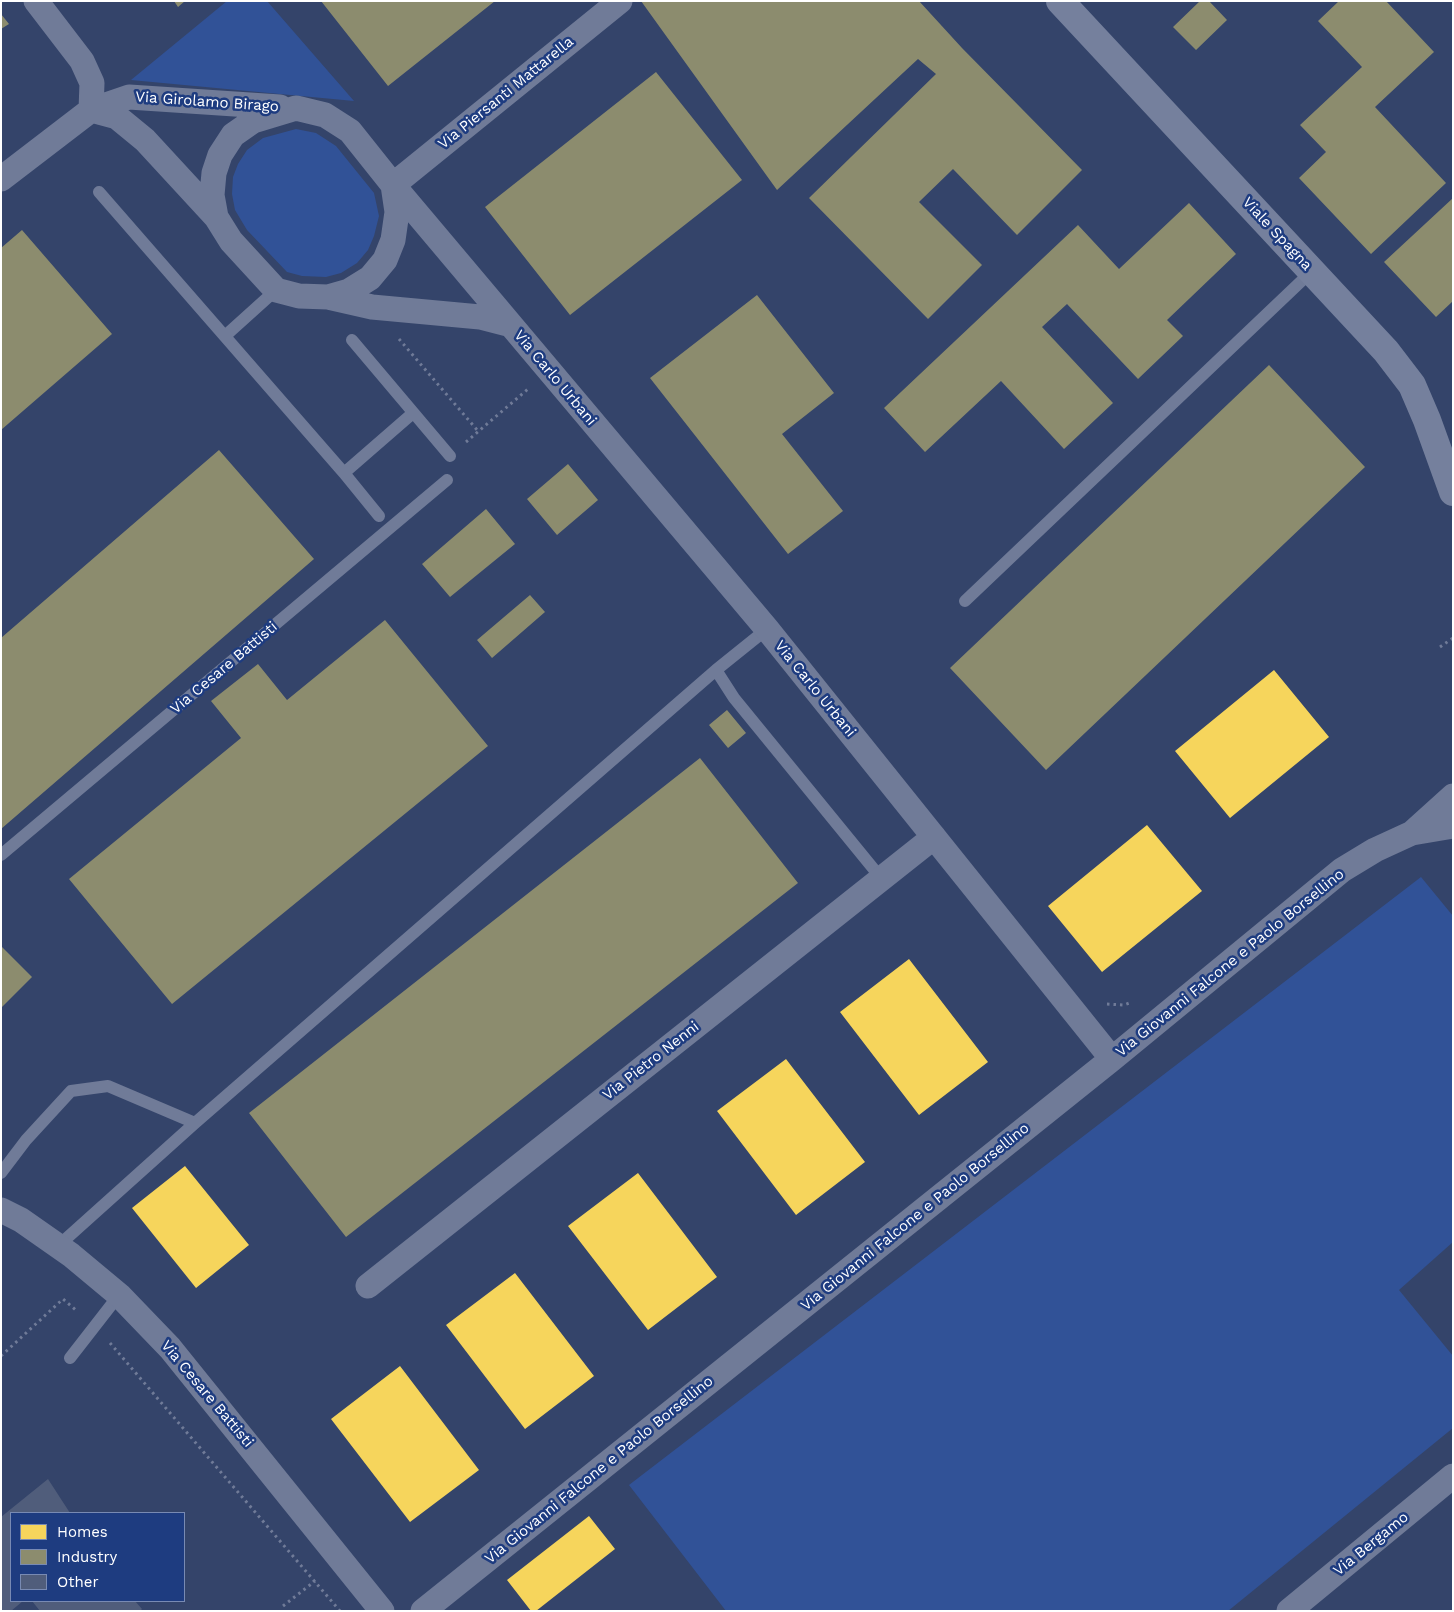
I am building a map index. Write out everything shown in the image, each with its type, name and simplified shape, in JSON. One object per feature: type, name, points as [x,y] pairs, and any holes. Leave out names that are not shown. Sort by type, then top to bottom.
[{"type":"street","points":[[36,1],[82,62],[92,84],[91,110]]},
{"type":"street","name":"Via Piersanti Mattarella","points":[[393,185],[620,1]]},
{"type":"street","name":"Viale Spagna","points":[[1060,1],[1386,351],[1412,385],[1453,492]]},
{"type":"street","name":"Via Girolamo Birago","points":[[1,179],[91,110],[129,97],[296,108],[325,115],[350,131],[393,185]]},
{"type":"street","points":[[296,108],[254,121],[233,136],[220,155],[214,173],[212,196],[216,217],[231,242],[276,290],[299,296],[328,297],[349,291],[370,278],[384,260],[393,240],[396,212],[393,185]]},
{"type":"street","name":"Via Girolamo Birago","points":[[91,110],[117,117],[146,140],[216,217]]},
{"type":"street","name":"Via Carlo Urbani","points":[[393,185],[767,629],[1112,1059]]},
{"type":"street","name":"Via Carlo Urbani","points":[[328,297],[372,307],[480,317],[511,325]]},
{"type":"street","name":"Via Giovanni Falcone e Paolo Borsellino","points":[[1412,833],[1453,796]]},
{"type":"street","name":"Via Giovanni Falcone e Paolo Borsellino","points":[[423,1611],[1112,1059],[1342,870],[1375,850],[1412,833],[1453,826]]},
{"type":"street","name":"Via Pietro Nenni","points":[[368,1286],[934,837]]},
{"type":"street","name":"Via Cesare Battisti","points":[[1,1210],[21,1220],[71,1255],[119,1295],[170,1348],[382,1611]]},
{"type":"street","name":"Via Bergamo","points":[[1289,1611],[1453,1476]]},
{"type":"lane","points":[[99,192],[379,516]]},
{"type":"lane","points":[[965,601],[1312,271]]},
{"type":"lane","points":[[225,336],[276,290]]},
{"type":"lane","points":[[352,340],[450,456]]},
{"type":"lane","points":[[344,474],[413,413]]},
{"type":"lane","name":"Via Cesare Battisti","points":[[1,855],[447,480]]},
{"type":"lane","points":[[58,1246],[195,1123],[716,670],[767,629]]},
{"type":"lane","points":[[716,670],[734,698],[881,878]]},
{"type":"lane","points":[[1,1173],[26,1140],[71,1091],[108,1086],[195,1123]]},
{"type":"lane","points":[[70,1358],[119,1295]]},
{"type":"path","points":[[372,307],[478,431]]},
{"type":"path","points":[[1440,647],[1453,638]]},
{"type":"path","points":[[1,1356],[63,1299],[95,1326],[340,1611]]},
{"type":"path","points":[[283,1606],[315,1581]]},
{"type":"shaded area","points":[[227,1],[267,1],[354,101],[131,80]]},
{"type":"shaded area","points":[[296,129],[316,133],[336,146],[374,193],[379,216],[368,250],[357,263],[341,273],[326,277],[302,276],[287,272],[247,230],[235,210],[232,194],[233,177],[238,164],[247,150],[263,138]]},
{"type":"shaded area","points":[[1421,877],[1453,916],[1453,1242],[1399,1290],[1453,1356],[1453,1428],[1228,1611],[726,1611],[629,1485]]},
{"type":"building: Homes","points":[[1274,670],[1329,737],[1230,818],[1175,751]]},
{"type":"building: Homes","points":[[1147,825],[1202,891],[1102,972],[1048,906]]},
{"type":"building: Homes","points":[[909,959],[988,1062],[919,1115],[840,1012]]},
{"type":"building: Homes","points":[[786,1059],[865,1162],[796,1215],[717,1111]]},
{"type":"building: Homes","points":[[185,1166],[249,1245],[196,1288],[132,1208]]},
{"type":"building: Homes","points":[[638,1173],[717,1277],[648,1330],[568,1226]]},
{"type":"building: Homes","points":[[515,1273],[594,1376],[525,1429],[446,1325]]},
{"type":"building: Homes","points":[[400,1366],[479,1470],[410,1522],[331,1419]]},
{"type":"building: Homes","points":[[589,1516],[615,1549],[536,1611],[531,1611],[507,1580]]},
{"type":"building: Industry","points":[[174,1],[185,1],[178,7]]},
{"type":"building: Industry","points":[[321,1],[495,1],[388,86]]},
{"type":"building: Industry","points":[[641,1],[919,1],[962,48],[1082,170],[1017,235],[953,169],[919,202],[982,265],[928,319],[809,198],[936,74],[918,59],[777,190]]},
{"type":"building: Industry","points":[[1200,1],[1209,1],[1227,20],[1196,50],[1173,27]]},
{"type":"building: Industry","points":[[1339,1],[1386,1],[1434,52],[1375,107],[1446,183],[1371,254],[1299,178],[1326,152],[1300,125],[1362,67],[1318,21]]},
{"type":"building: Industry","points":[[1,14],[9,24],[1,29]]},
{"type":"building: Industry","points":[[656,72],[742,180],[570,315],[485,207]]},
{"type":"building: Industry","points":[[1453,198],[1453,301],[1436,317],[1384,262]]},
{"type":"building: Industry","points":[[1189,203],[1236,254],[1167,320],[1183,336],[1138,379],[1067,304],[1042,327],[1113,403],[1064,449],[1001,381],[925,452],[884,408],[1078,225],[1119,269]]},
{"type":"building: Industry","points":[[22,230],[112,334],[1,430],[1,248]]},
{"type":"building: Industry","points":[[757,295],[834,393],[782,434],[843,511],[788,554],[650,378]]},
{"type":"building: Industry","points":[[1269,365],[1365,467],[1046,770],[950,668]]},
{"type":"building: Industry","points":[[219,450],[314,559],[1,829],[1,638]]},
{"type":"building: Industry","points":[[568,464],[598,500],[557,535],[527,499]]},
{"type":"building: Industry","points":[[486,509],[515,544],[450,597],[422,564]]},
{"type":"building: Industry","points":[[530,595],[545,612],[492,658],[477,640]]},
{"type":"building: Industry","points":[[385,620],[488,746],[172,1004],[69,879],[241,738],[211,701],[258,664],[287,700]]},
{"type":"building: Industry","points":[[727,710],[746,733],[728,748],[709,725]]},
{"type":"building: Industry","points":[[700,758],[798,883],[346,1237],[249,1113]]},
{"type":"building: Industry","points":[[1,946],[32,977],[1,1008]]},
{"type":"building: Other","points":[[48,1479],[69,1512],[10,1512],[10,1602],[22,1602],[11,1611],[1,1611],[1,1517]]},
{"type":"building: Other","points":[[33,1602],[136,1602],[142,1609],[140,1611],[40,1611]]}]
